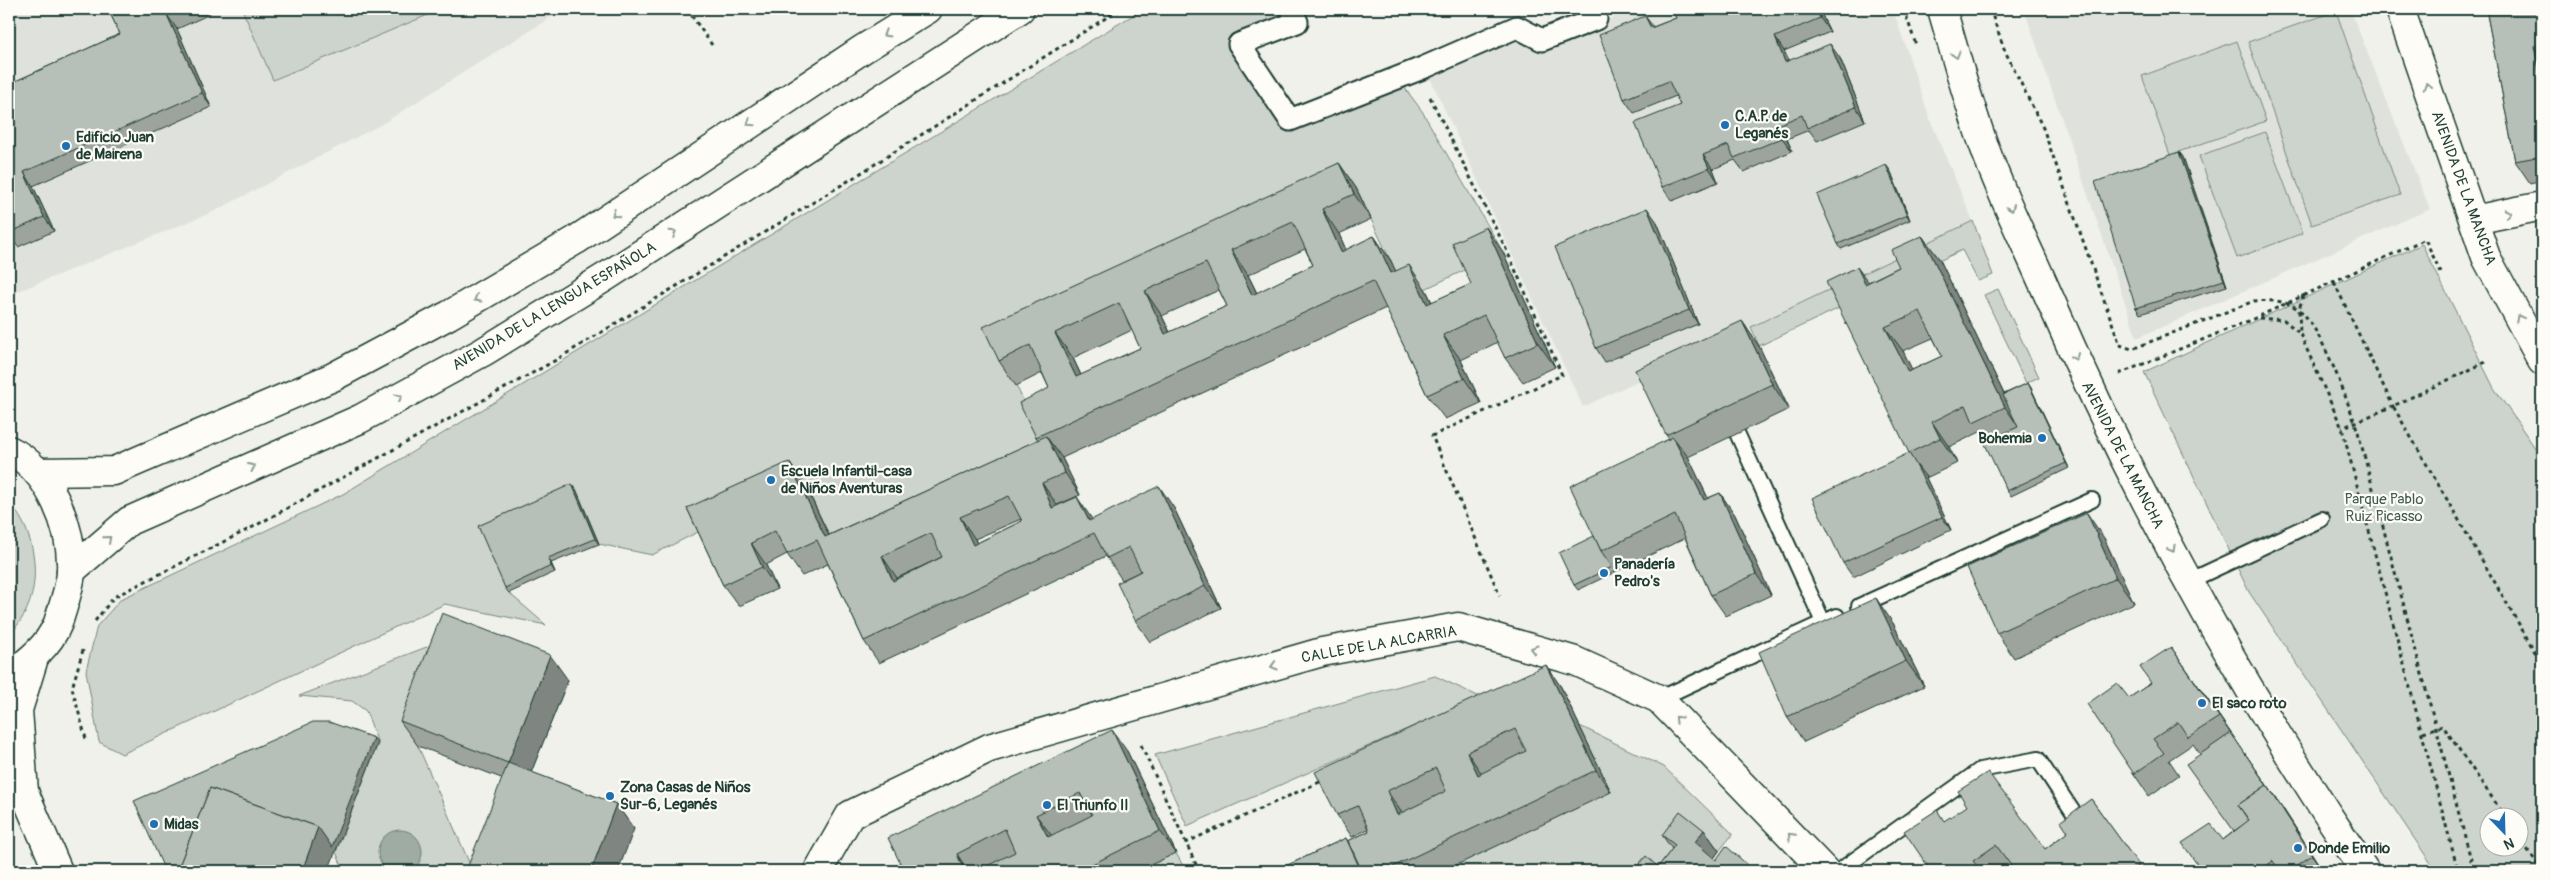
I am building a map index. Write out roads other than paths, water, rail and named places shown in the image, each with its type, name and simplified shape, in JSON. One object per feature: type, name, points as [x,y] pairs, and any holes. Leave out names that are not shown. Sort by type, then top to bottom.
[{"type":"main road","points":[[37,472],[114,471],[333,377],[449,315],[576,240],[863,49],[928,9]]},
{"type":"main road","name":"AVENIDA DE LA LENGUA ESPAÑOLA","points":[[71,571],[129,522],[360,419],[483,352],[607,276],[1020,9]]},
{"type":"main road","name":"AVENIDA DE LA MANCHA","points":[[1942,9],[1983,145],[2090,390],[2189,581],[2306,784],[2365,871]]},
{"type":"main road","name":"AVENIDA DE LA MANCHA","points":[[2400,9],[2486,257],[2542,361]]},
{"type":"main road","points":[[2474,220],[2542,206]]},
{"type":"main road","points":[[9,450],[37,472],[55,498],[66,524],[71,571],[57,624],[34,658],[18,710],[16,781],[58,871]]},
{"type":"main road","name":"CALLE DE LA ALCARRIA","points":[[818,871],[850,815],[989,748],[1322,652],[1458,627],[1575,661],[1659,699],[1825,871]]},
{"type":"main road","points":[[9,676],[34,658]]},
{"type":"street","points":[[1292,9],[1297,22],[1239,44],[1290,120],[1416,70],[1517,27],[1542,40],[1596,19],[1591,9]]},
{"type":"lane","points":[[1737,433],[1823,622]]},
{"type":"lane","points":[[1659,699],[2092,500]]},
{"type":"lane","points":[[2189,581],[2322,519]]},
{"type":"lane","points":[[1839,871],[1980,770],[2038,759],[2085,831]]},
{"type":"place","name":"C.A.P. de Leganés","points":[[1725,125]]},
{"type":"place","name":"Edificio Juan de Mairena","points":[[66,146]]},
{"type":"place","name":"Bohemia","points":[[2042,438]]},
{"type":"place","name":"Escuela Infantil-casa de Niños Aventuras","points":[[771,480]]},
{"type":"place","name":"Panadería Pedro's","points":[[1604,573]]},
{"type":"place","name":"El saco roto","points":[[2202,703]]},
{"type":"place","name":"Zona Casas de Niños Sur-6, Leganés","points":[[610,796]]},
{"type":"place","name":"El Triunfo II","points":[[1047,805]]},
{"type":"place","name":"Midas","points":[[154,824]]},
{"type":"place","name":"Donde Emilio","points":[[2298,848]]},
{"type":"park label","name":"Parque Pablo Ruiz Picasso","points":[[2384,508]]}]
